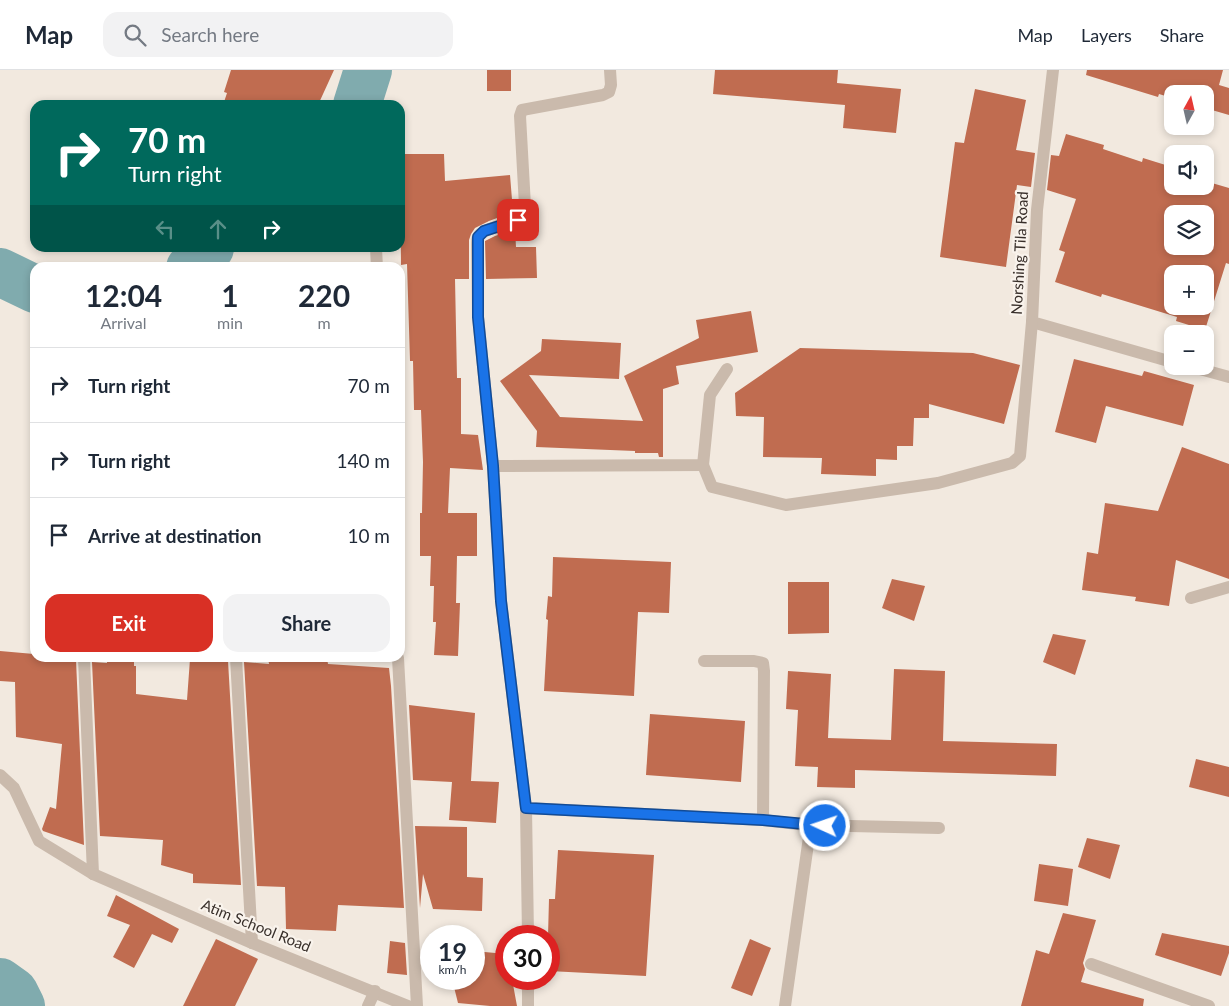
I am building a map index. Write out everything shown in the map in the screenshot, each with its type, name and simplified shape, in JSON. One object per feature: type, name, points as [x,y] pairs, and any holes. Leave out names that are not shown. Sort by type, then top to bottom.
[{"type":"street","points":[[528,925],[526,808],[501,601],[493,466],[478,317],[478,237],[484,231],[518,220],[524,216],[520,116],[522,110],[603,95],[609,92],[611,85],[610,70]]},
{"type":"street","name":"Norshing Tila Road","points":[[1053,70],[1036,210],[1032,322],[1164,360]]},
{"type":"street","points":[[727,369],[710,395],[702,465],[712,487],[786,505],[938,483],[1012,463],[1020,456],[1032,322]]},
{"type":"street","points":[[1214,373],[1229,377]]},
{"type":"street","points":[[493,466],[702,465]]},
{"type":"street","points":[[1191,598],[1229,587]]},
{"type":"street","points":[[704,662],[754,661],[763,663],[763,820]]},
{"type":"street","points":[[84,662],[93,874]]},
{"type":"street","points":[[236,662],[252,943]]},
{"type":"street","points":[[398,662],[417,1006]]},
{"type":"street","name":"Atim School Road","points":[[0,775],[14,788],[39,841],[93,874],[252,943],[408,1006]]},
{"type":"street","points":[[526,808],[763,820],[806,825],[939,828]]},
{"type":"street","points":[[785,1006],[810,830],[806,825]]},
{"type":"street","points":[[1091,964],[1210,1006]]},
{"type":"street","points":[[528,990],[528,1006]]},
{"type":"street","points":[[368,1006],[375,992]]},
{"type":"building","points":[[231,70],[334,70],[320,100],[225,100],[227,93],[224,92]]},
{"type":"building","points":[[487,70],[511,70],[511,91],[487,91]]},
{"type":"building","points":[[715,70],[838,70],[837,83],[901,89],[896,133],[843,128],[845,105],[713,94]]},
{"type":"building","points":[[1087,70],[1223,70],[1219,85],[1229,88],[1229,115],[1214,111],[1214,85],[1164,85],[1164,96],[1159,94],[1158,97],[1086,75]]},
{"type":"building","points":[[975,89],[1026,100],[1016,150],[1035,153],[1031,187],[1017,185],[1006,267],[940,257],[955,142],[964,143]]},
{"type":"building","points":[[1066,134],[1104,145],[1103,149],[1142,162],[1143,158],[1164,165],[1164,195],[1214,195],[1214,184],[1229,188],[1229,264],[1226,263],[1214,301],[1214,265],[1164,265],[1164,313],[1102,294],[1101,297],[1055,282],[1065,252],[1059,250],[1076,199],[1047,190],[1051,155],[1059,156]]},
{"type":"building","points":[[405,154],[444,154],[445,181],[510,175],[513,212],[475,228],[469,240],[469,279],[455,279],[457,378],[461,378],[461,434],[478,435],[483,470],[450,468],[448,513],[477,513],[477,556],[457,556],[456,603],[460,603],[458,656],[434,655],[436,622],[433,622],[434,586],[430,586],[431,556],[420,556],[423,462],[421,410],[414,410],[413,361],[410,361],[407,264],[401,262],[401,252],[405,252]]},
{"type":"building","points":[[515,229],[516,247],[536,247],[537,278],[486,279],[485,241]]},
{"type":"building","points":[[751,311],[758,352],[676,366],[679,384],[663,389],[663,457],[659,457],[658,453],[635,453],[635,451],[536,447],[537,431],[500,381],[541,351],[542,339],[621,343],[619,379],[529,375],[560,417],[643,421],[624,376],[699,338],[696,320]]},
{"type":"building","points":[[1170,315],[1210,315],[1207,325],[1189,325],[1176,321],[1177,317]]},
{"type":"building","points":[[800,348],[973,353],[1020,365],[1004,424],[929,404],[929,418],[914,418],[913,446],[897,446],[897,460],[876,459],[876,476],[821,474],[822,458],[763,457],[764,417],[736,416],[735,393]]},
{"type":"building","points":[[1074,359],[1142,376],[1144,371],[1194,385],[1183,426],[1106,406],[1096,443],[1055,432]]},
{"type":"building","points":[[1182,447],[1229,464],[1229,579],[1176,560],[1169,606],[1135,601],[1136,597],[1082,590],[1087,552],[1098,554],[1105,503],[1158,511]]},
{"type":"building","points":[[553,557],[671,562],[669,613],[638,612],[634,696],[544,691],[548,620],[546,619],[548,596],[552,597]]},
{"type":"building","points":[[892,579],[925,586],[914,621],[882,608]]},
{"type":"building","points":[[788,582],[829,582],[829,633],[788,634]]},
{"type":"building","points":[[1053,634],[1086,640],[1075,675],[1043,662]]},
{"type":"building","points":[[0,651],[30,654],[30,662],[76,662],[84,845],[43,831],[42,829],[50,807],[56,809],[62,744],[16,737],[15,682],[0,681]]},
{"type":"building","points":[[92,662],[134,662],[134,666],[136,666],[136,694],[187,700],[190,662],[228,662],[241,885],[193,883],[193,874],[161,865],[163,840],[100,836]]},
{"type":"building","points":[[244,662],[269,664],[269,662],[328,662],[328,664],[389,668],[404,908],[338,905],[336,931],[286,929],[285,887],[257,886]]},
{"type":"building","points":[[894,669],[945,671],[943,741],[1057,744],[1056,776],[855,770],[855,788],[817,787],[818,767],[795,766],[798,710],[786,709],[788,671],[831,674],[828,738],[891,740]]},
{"type":"building","points":[[409,705],[475,713],[471,781],[499,782],[496,823],[449,820],[452,782],[413,780]]},
{"type":"building","points":[[650,714],[745,721],[741,782],[646,775]]},
{"type":"building","points":[[1196,759],[1229,767],[1229,797],[1189,787]]},
{"type":"building","points":[[415,826],[467,827],[467,877],[483,878],[482,911],[433,909],[423,874],[420,908]]},
{"type":"building","points":[[1087,838],[1120,845],[1110,879],[1078,867]]},
{"type":"building","points":[[558,850],[654,855],[646,976],[560,972],[560,925],[548,925],[549,899],[555,899]]},
{"type":"building","points":[[1039,864],[1073,869],[1068,906],[1034,901]]},
{"type":"building","points":[[116,895],[179,929],[172,943],[152,934],[134,968],[113,957],[130,925],[107,916]]},
{"type":"building","points":[[1063,913],[1096,920],[1083,963],[1085,969],[1081,982],[1144,999],[1143,1006],[1021,1006],[1036,950],[1049,954]]},
{"type":"building","points":[[1162,933],[1229,946],[1229,953],[1221,976],[1155,955]]},
{"type":"building","points":[[216,939],[258,959],[235,1006],[183,1006]]},
{"type":"building","points":[[750,939],[771,948],[752,996],[731,988]]},
{"type":"building","points":[[390,941],[405,943],[407,975],[387,973]]},
{"type":"building","points":[[485,952],[495,953],[495,990],[514,990],[517,1006],[458,1003],[455,990],[485,990]]},
{"type":"waterway","points":[[359,100],[368,70]]},
{"type":"waterway","points":[[196,262],[206,252]]},
{"type":"waterway","points":[[0,272],[30,287]]},
{"type":"waterway","points":[[0,982],[14,992],[21,1006]]},
{"type":"route","points":[[518,220],[484,231],[478,237],[477,263],[478,317],[493,466],[501,601],[526,808],[763,820],[825,826]]}]
